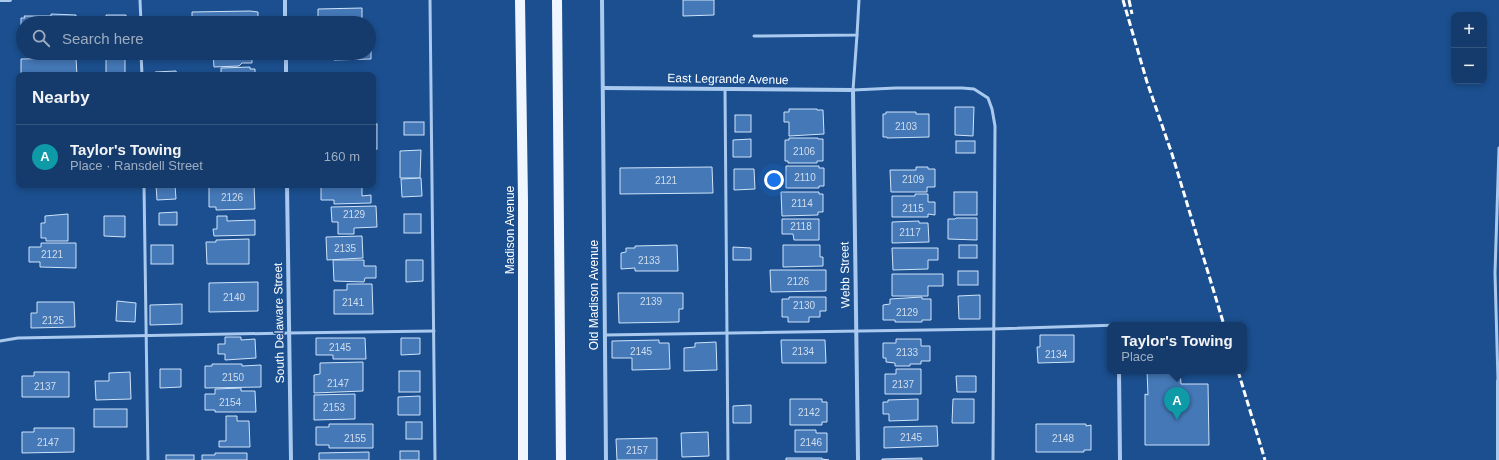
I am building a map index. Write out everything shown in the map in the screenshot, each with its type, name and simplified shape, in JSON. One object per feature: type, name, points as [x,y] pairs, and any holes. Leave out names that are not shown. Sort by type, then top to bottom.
[{"type":"main road","name":"Madison Avenue","points":[[520,0],[523,200],[523,460]]},
{"type":"main road","points":[[557,0],[561,460]]},
{"type":"street","points":[[0,0],[10,0]]},
{"type":"street","points":[[285,0],[285,16]]},
{"type":"street","points":[[602,0],[603,88]]},
{"type":"street","points":[[286,60],[286,72]]},
{"type":"street","name":"East Legrande Avenue","points":[[603,88],[853,90]]},
{"type":"street","name":"Old Madison Avenue","points":[[603,88],[606,460]]},
{"type":"street","name":"Webb Street","points":[[853,90],[858,460]]},
{"type":"street","name":"South Delaware Street","points":[[288,188],[291,460]]},
{"type":"street","points":[[1119,374],[1120,460]]},
{"type":"street","points":[[1498,381],[1498,460]]},
{"type":"lane","points":[[140,0],[141,16]]},
{"type":"lane","points":[[430,0],[435,460]]},
{"type":"lane","points":[[859,0],[858,35],[853,90],[896,88],[974,89],[988,98],[992,109],[995,126],[992,460]]},
{"type":"lane","points":[[754,36],[858,35]]},
{"type":"lane","points":[[141,60],[142,72]]},
{"type":"lane","points":[[726,89],[728,460]]},
{"type":"lane","points":[[1498,381],[1495,273],[1499,148]]},
{"type":"lane","points":[[144,188],[148,460]]},
{"type":"lane","points":[[605,335],[992,329],[1107,325]]},
{"type":"lane","points":[[0,341],[18,338],[289,332],[434,331]]},
{"type":"building","points":[[683,0],[714,0],[714,15],[683,16]]},
{"type":"building","points":[[362,8],[362,16],[318,16],[318,9]]},
{"type":"building","points":[[250,11],[258,12],[258,16],[192,16],[192,12]]},
{"type":"building","points":[[51,14],[76,15],[76,16],[51,16]]},
{"type":"building","points":[[106,15],[126,15],[126,16]]},
{"type":"building","points":[[21,60],[76,60],[77,72],[21,72]]},
{"type":"building","points":[[106,60],[125,60],[125,72],[106,72]]},
{"type":"building","points":[[214,60],[252,60],[252,63],[242,63],[239,66],[214,67]]},
{"type":"building","points":[[250,67],[250,69],[255,69],[255,72],[221,72],[221,68]]},
{"type":"building","points":[[176,71],[176,72],[155,72]]},
{"type":"building","points":[[955,107],[974,107],[973,136],[955,135]]},
{"type":"building","points":[[789,109],[823,110],[824,134],[789,136],[789,122],[784,122],[784,112],[789,112]]},
{"type":"building","points":[[886,112],[916,112],[916,114],[929,114],[929,137],[883,137],[883,114],[886,114]]},
{"type":"building","points":[[735,115],[751,115],[751,132],[735,132]]},
{"type":"building","points":[[404,122],[424,122],[424,135],[404,135]]},
{"type":"building","points":[[376,124],[377,124],[376,149]]},
{"type":"building","points":[[789,138],[823,139],[823,161],[817,161],[817,163],[788,163],[788,161],[785,161],[785,140],[789,140]]},
{"type":"building","points":[[751,139],[751,157],[733,157],[733,140]]},
{"type":"building","points":[[956,141],[975,141],[975,153],[956,153]]},
{"type":"building","points":[[421,150],[420,178],[400,178],[400,151]]},
{"type":"building","points":[[786,166],[819,166],[819,168],[824,168],[824,186],[819,186],[819,188],[786,188]]},
{"type":"building","points":[[712,167],[713,193],[620,194],[620,168]]},
{"type":"building","points":[[916,167],[928,167],[928,169],[935,169],[935,187],[927,187],[927,192],[891,192],[890,170],[916,170]]},
{"type":"building","points":[[734,169],[754,169],[755,189],[734,190]]},
{"type":"building","points":[[421,178],[422,196],[402,197],[401,179]]},
{"type":"building","points":[[156,188],[175,188],[176,199],[157,200]]},
{"type":"building","points":[[209,188],[254,188],[255,209],[216,210],[216,207],[209,207]]},
{"type":"building","points":[[321,188],[362,188],[362,196],[371,195],[371,203],[334,204],[334,200],[321,200]]},
{"type":"building","points":[[781,192],[819,192],[819,194],[823,194],[823,212],[818,212],[818,215],[782,216]]},
{"type":"building","points":[[954,192],[977,192],[977,215],[954,215]]},
{"type":"building","points":[[915,194],[928,194],[928,202],[935,202],[935,215],[928,214],[928,217],[892,217],[892,196],[915,196]]},
{"type":"building","points":[[376,206],[377,227],[354,228],[354,234],[338,234],[338,222],[332,222],[331,207]]},
{"type":"building","points":[[177,212],[177,225],[159,225],[159,213]]},
{"type":"building","points":[[68,214],[68,241],[46,241],[46,238],[41,238],[41,223],[45,223],[45,216]]},
{"type":"building","points":[[404,214],[421,214],[421,233],[404,233]]},
{"type":"building","points":[[104,216],[125,216],[125,237],[104,236]]},
{"type":"building","points":[[217,216],[227,216],[227,221],[255,220],[255,235],[214,236],[213,229],[217,229]]},
{"type":"building","points":[[977,218],[977,240],[948,239],[948,219]]},
{"type":"building","points":[[782,219],[819,219],[819,240],[794,240],[793,234],[782,234]]},
{"type":"building","points":[[919,221],[919,223],[928,223],[929,242],[892,243],[892,222]]},
{"type":"building","points":[[362,236],[363,258],[327,260],[326,237]]},
{"type":"building","points":[[249,239],[249,264],[207,264],[206,242],[216,242],[216,240]]},
{"type":"building","points":[[41,243],[76,243],[76,268],[40,267],[40,262],[29,262],[29,247],[41,247]]},
{"type":"building","points":[[151,245],[173,245],[173,264],[151,264]]},
{"type":"building","points":[[677,245],[678,271],[635,271],[635,268],[621,269],[621,253],[626,252],[626,248],[635,248],[635,246]]},
{"type":"building","points":[[783,245],[820,245],[820,257],[823,257],[823,266],[783,267]]},
{"type":"building","points":[[959,245],[977,245],[977,258],[959,258]]},
{"type":"building","points":[[733,247],[751,248],[751,260],[733,260]]},
{"type":"building","points":[[892,248],[938,248],[938,260],[928,260],[928,269],[893,270]]},
{"type":"building","points":[[333,260],[364,260],[364,266],[376,266],[376,278],[365,278],[364,282],[334,281]]},
{"type":"building","points":[[406,260],[423,260],[423,281],[406,282]]},
{"type":"building","points":[[770,270],[826,270],[826,291],[771,292]]},
{"type":"building","points":[[958,271],[978,271],[978,285],[958,285]]},
{"type":"building","points":[[892,274],[943,274],[943,286],[928,286],[928,296],[892,296]]},
{"type":"building","points":[[258,282],[258,311],[209,312],[209,283]]},
{"type":"building","points":[[347,284],[372,284],[373,314],[334,314],[334,290],[347,290]]},
{"type":"building","points":[[618,293],[683,293],[683,309],[679,309],[679,322],[619,323]]},
{"type":"building","points":[[980,295],[980,319],[959,319],[958,296]]},
{"type":"building","points":[[789,297],[826,297],[826,311],[820,311],[820,317],[809,317],[809,322],[788,322],[788,317],[782,317],[782,299],[789,299]]},
{"type":"building","points":[[922,297],[922,299],[931,299],[931,320],[922,320],[922,322],[895,322],[895,320],[883,320],[883,305],[890,304],[890,299]]},
{"type":"building","points":[[117,301],[136,303],[135,322],[116,321]]},
{"type":"building","points":[[37,302],[74,302],[75,327],[31,328],[31,313],[37,313]]},
{"type":"building","points":[[182,304],[182,324],[150,325],[150,305]]},
{"type":"building","points":[[1040,335],[1074,335],[1074,362],[1038,363],[1037,347],[1040,347]]},
{"type":"building","points":[[225,337],[241,337],[241,340],[255,339],[256,358],[225,360],[225,354],[218,354],[218,344],[225,344]]},
{"type":"building","points":[[316,338],[365,338],[366,359],[333,359],[333,355],[316,355]]},
{"type":"building","points":[[401,338],[420,338],[420,354],[401,355]]},
{"type":"building","points":[[896,339],[921,339],[921,346],[930,346],[930,361],[921,361],[921,364],[910,364],[910,366],[895,366],[895,363],[886,362],[886,358],[883,358],[883,343],[896,343]]},
{"type":"building","points":[[659,340],[659,343],[669,343],[670,369],[632,370],[632,358],[612,358],[612,341]]},
{"type":"building","points":[[781,340],[825,340],[826,363],[782,363]]},
{"type":"building","points":[[716,342],[717,370],[684,371],[684,348],[695,347],[695,343]]},
{"type":"building","points":[[363,362],[363,391],[314,393],[314,375],[320,374],[320,363]]},
{"type":"building","points":[[212,364],[242,364],[242,366],[261,365],[261,387],[205,388],[205,366],[212,366]]},
{"type":"building","points":[[160,369],[181,369],[181,387],[160,388]]},
{"type":"building","points":[[896,369],[921,369],[921,394],[885,394],[885,374],[896,374]]},
{"type":"building","points":[[399,371],[420,371],[420,392],[399,392]]},
{"type":"building","points":[[34,372],[69,372],[69,397],[22,397],[22,376],[34,376]]},
{"type":"building","points":[[130,372],[131,399],[96,400],[95,381],[109,381],[109,373]]},
{"type":"building","points":[[1147,374],[1180,374],[1181,384],[1208,384],[1209,445],[1145,445],[1145,394],[1148,395]]},
{"type":"building","points":[[956,376],[976,376],[976,392],[957,392]]},
{"type":"building","points":[[241,388],[241,391],[255,391],[256,412],[215,412],[215,410],[205,410],[205,394],[215,394],[215,389]]},
{"type":"building","points":[[355,394],[355,419],[314,420],[314,395]]},
{"type":"building","points":[[420,396],[420,415],[398,415],[398,397]]},
{"type":"building","points":[[790,399],[822,399],[822,402],[827,402],[827,422],[822,422],[822,425],[790,425]]},
{"type":"building","points":[[918,399],[918,420],[889,421],[889,414],[883,414],[883,402],[888,402],[888,400]]},
{"type":"building","points":[[953,399],[974,399],[974,423],[952,423]]},
{"type":"building","points":[[751,405],[751,423],[733,423],[733,406]]},
{"type":"building","points":[[94,409],[127,409],[127,427],[94,427]]},
{"type":"building","points":[[226,416],[237,416],[237,421],[249,421],[250,447],[219,447],[219,441],[226,441]]},
{"type":"building","points":[[406,422],[422,422],[422,439],[406,439]]},
{"type":"building","points":[[329,424],[373,424],[373,448],[329,448],[329,445],[316,445],[316,427],[329,427]]},
{"type":"building","points":[[1036,424],[1091,425],[1091,450],[1084,450],[1084,452],[1036,452]]},
{"type":"building","points":[[937,426],[938,446],[884,448],[884,427]]},
{"type":"building","points":[[34,428],[74,428],[74,452],[22,453],[22,432],[34,432]]},
{"type":"building","points":[[795,430],[816,430],[816,433],[827,433],[827,452],[795,452]]},
{"type":"building","points":[[708,432],[709,456],[682,457],[681,433]]},
{"type":"building","points":[[657,438],[657,460],[617,460],[616,439]]},
{"type":"building","points":[[400,451],[419,451],[419,460],[400,460]]},
{"type":"building","points":[[369,452],[369,460],[319,460],[319,453]]},
{"type":"building","points":[[215,453],[247,453],[247,460],[202,460],[202,455],[215,455]]},
{"type":"building","points":[[166,455],[194,455],[194,460],[166,460]]},
{"type":"building","points":[[786,458],[822,458],[829,460],[786,460]]},
{"type":"building","points":[[922,458],[922,460],[882,460],[882,459]]},
{"type":"railway","points":[[1123,0],[1147,82],[1172,154],[1223,322]]},
{"type":"railway","points":[[1129,0],[1132,14]]},
{"type":"railway","points":[[1239,374],[1265,460]]},
{"type":"place","name":"Taylor's Towing","points":[[1177,420]]}]
